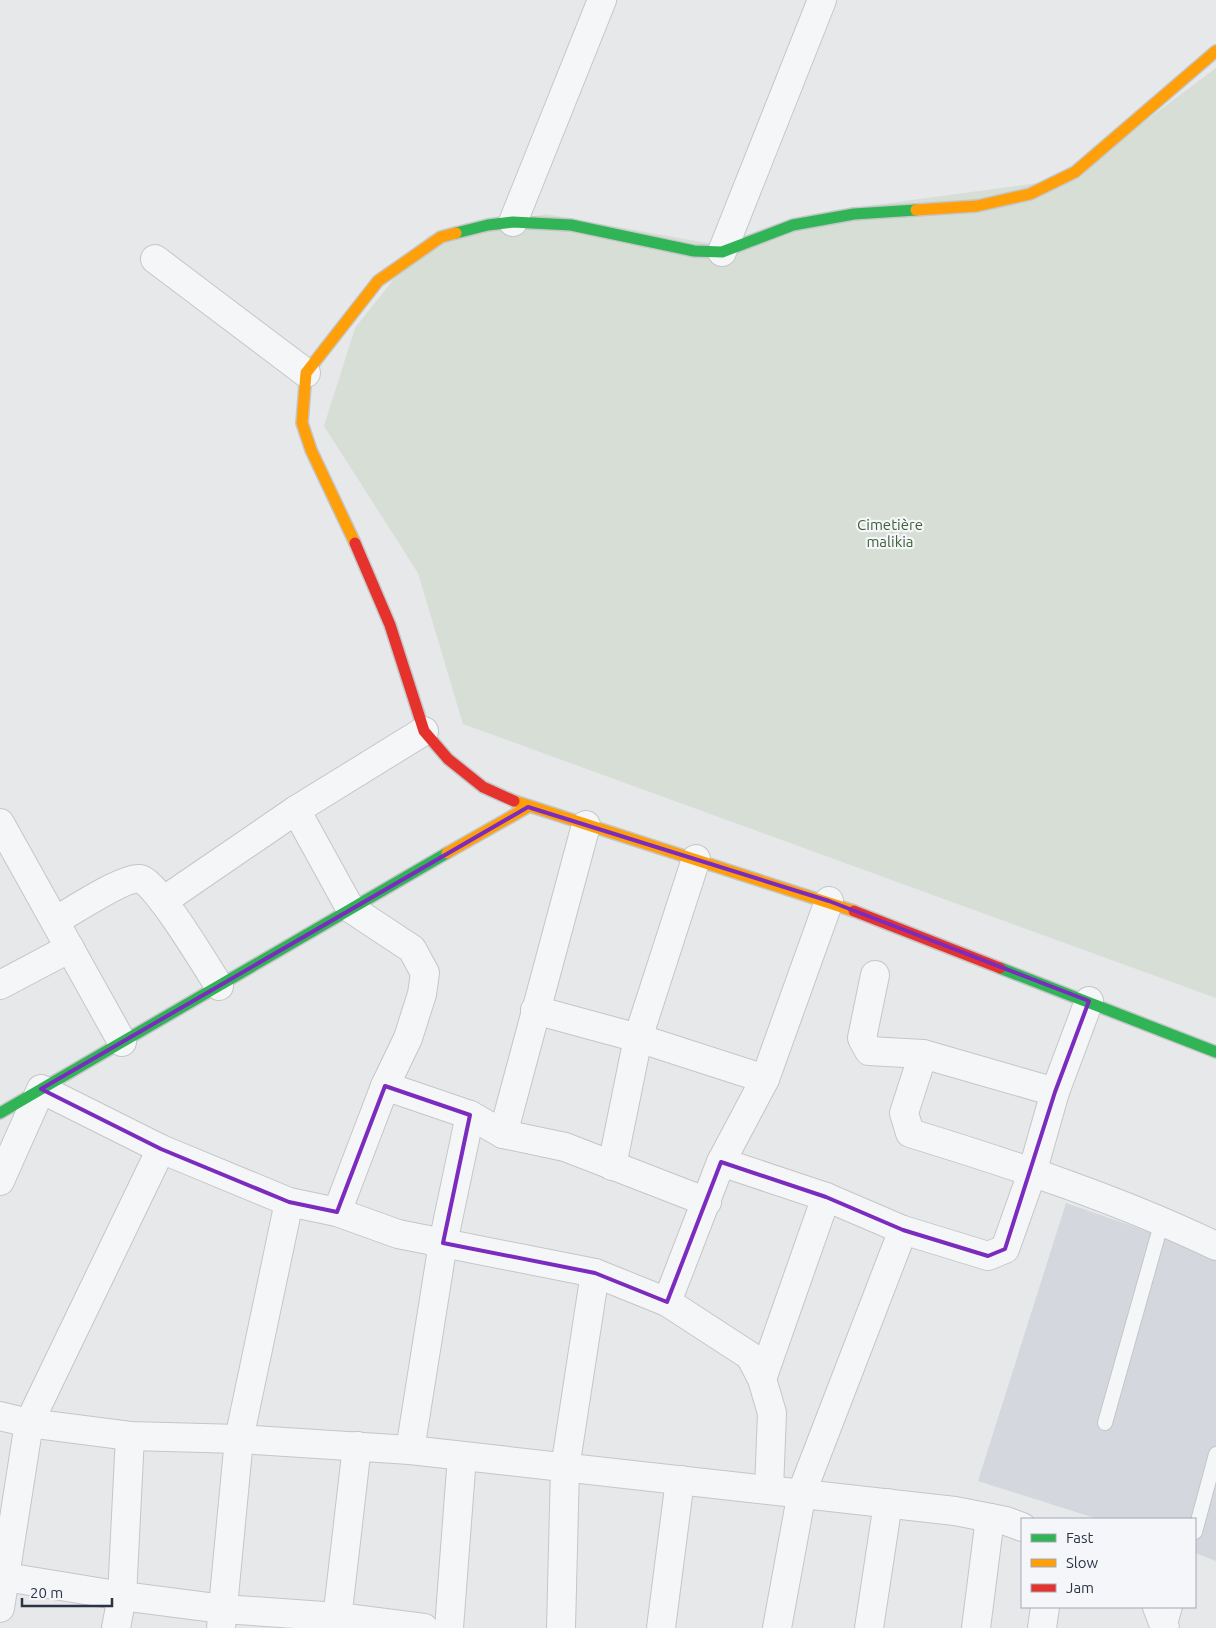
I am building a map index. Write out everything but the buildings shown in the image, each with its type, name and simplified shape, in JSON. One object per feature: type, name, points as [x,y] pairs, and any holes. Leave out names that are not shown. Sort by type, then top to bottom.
[{"type":"street","points":[[513,222],[602,0]]},
{"type":"street","points":[[722,252],[822,0]]},
{"type":"street","points":[[1216,51],[1208,60],[1075,172],[1030,194],[977,206],[854,214],[793,225],[722,252],[694,251],[571,224],[513,222],[488,225],[441,237],[378,281],[306,373],[302,423],[311,450],[366,566],[390,625],[424,731],[448,759],[483,787],[528,807],[830,901],[1216,1052]]},
{"type":"street","points":[[155,259],[245,325],[306,373]]},
{"type":"street","points":[[163,901],[296,810],[424,731]]},
{"type":"street","points":[[0,1113],[350,908],[528,807]]},
{"type":"street","points":[[296,810],[350,908],[412,949],[425,972],[422,994],[408,1038],[385,1086],[337,1212]]},
{"type":"street","points":[[0,823],[122,1042]]},
{"type":"street","points":[[503,1134],[534,1010],[586,825]]},
{"type":"street","points":[[612,1166],[638,1038],[696,859]]},
{"type":"street","points":[[55,921],[126,881],[140,878],[150,884],[163,901],[219,986]]},
{"type":"street","points":[[667,1302],[721,1162],[764,1078],[830,901]]},
{"type":"street","points":[[0,985],[70,948]]},
{"type":"street","points":[[875,975],[862,1038],[869,1051],[923,1054],[1055,1092]]},
{"type":"street","points":[[721,1162],[826,1197],[903,1230],[988,1256],[1005,1249],[1032,1173],[1055,1092],[1089,1001]]},
{"type":"street","points":[[534,1010],[638,1038],[764,1078]]},
{"type":"street","points":[[923,1054],[904,1113],[910,1133],[1032,1173],[1162,1220],[1216,1246]]},
{"type":"street","points":[[385,1086],[470,1115],[503,1134],[565,1147],[707,1202]]},
{"type":"street","points":[[41,1089],[161,1149],[289,1202],[337,1212],[398,1234],[595,1273],[667,1302],[750,1356],[762,1379],[772,1413],[769,1489]]},
{"type":"street","points":[[0,1181],[41,1089]]},
{"type":"street","points":[[410,1450],[443,1243],[470,1115]]},
{"type":"street","points":[[0,1608],[2,1577],[29,1423],[161,1149]]},
{"type":"street","points":[[762,1379],[826,1197]]},
{"type":"street","points":[[222,1618],[239,1439],[289,1202]]},
{"type":"street","points":[[777,1628],[802,1492],[903,1230]]},
{"type":"street","points":[[561,1628],[565,1468],[595,1273]]},
{"type":"street","points":[[0,1416],[29,1423],[130,1436],[239,1439],[410,1450],[802,1492],[954,1511],[1021,1527]]},
{"type":"street","points":[[116,1628],[122,1596],[130,1436]]},
{"type":"street","points":[[337,1622],[357,1446]]},
{"type":"street","points":[[448,1628],[462,1456]]},
{"type":"street","points":[[661,1628],[680,1480]]},
{"type":"street","points":[[869,1628],[888,1503]]},
{"type":"street","points":[[976,1628],[990,1518]]},
{"type":"street","points":[[2,1577],[122,1596],[222,1618],[337,1622],[424,1628]]},
{"type":"street","points":[[1042,1628],[1045,1608]]},
{"type":"street","points":[[1157,1608],[1167,1628]]},
{"type":"lane","points":[[1105,1423],[1162,1220]]},
{"type":"lane","points":[[1196,1528],[1216,1454]]},
{"type":"lane","points":[[1167,1628],[1175,1608]]},
{"type":"highlighted area","points":[[528,807],[829,901],[1089,1001],[1055,1092],[1005,1249],[988,1256],[903,1230],[826,1197],[721,1162],[667,1302],[595,1273],[443,1243],[470,1115],[385,1086],[337,1212],[289,1202],[161,1149],[41,1089]]},
{"type":"shaded area","points":[[1066,1203],[1216,1255],[1216,1561],[1196,1553],[1196,1518],[1095,1518],[978,1481]]},
{"type":"green space","name":"Cimetière malikia","points":[[1216,68],[1216,998],[463,724],[418,573],[324,426],[355,328],[428,236],[546,214],[724,246],[830,211],[1068,179]]},
{"type":"traffic: fast","points":[[456,233],[488,225],[513,222],[571,225],[694,251],[722,252],[793,225],[854,214],[916,210]]},
{"type":"traffic: fast","points":[[0,1113],[447,853]]},
{"type":"traffic: fast","points":[[1000,968],[1216,1052]]},
{"type":"traffic: slow","points":[[916,210],[977,206],[1030,194],[1075,172],[1216,51]]},
{"type":"traffic: slow","points":[[355,543],[311,450],[302,423],[306,373],[378,281],[441,237],[456,233]]},
{"type":"traffic: slow","points":[[514,801],[854,911]]},
{"type":"traffic: slow","points":[[447,853],[528,807]]},
{"type":"traffic: jam","points":[[355,543],[390,625],[424,731],[448,759],[483,787],[514,801]]},
{"type":"traffic: jam","points":[[854,911],[1000,968]]}]
